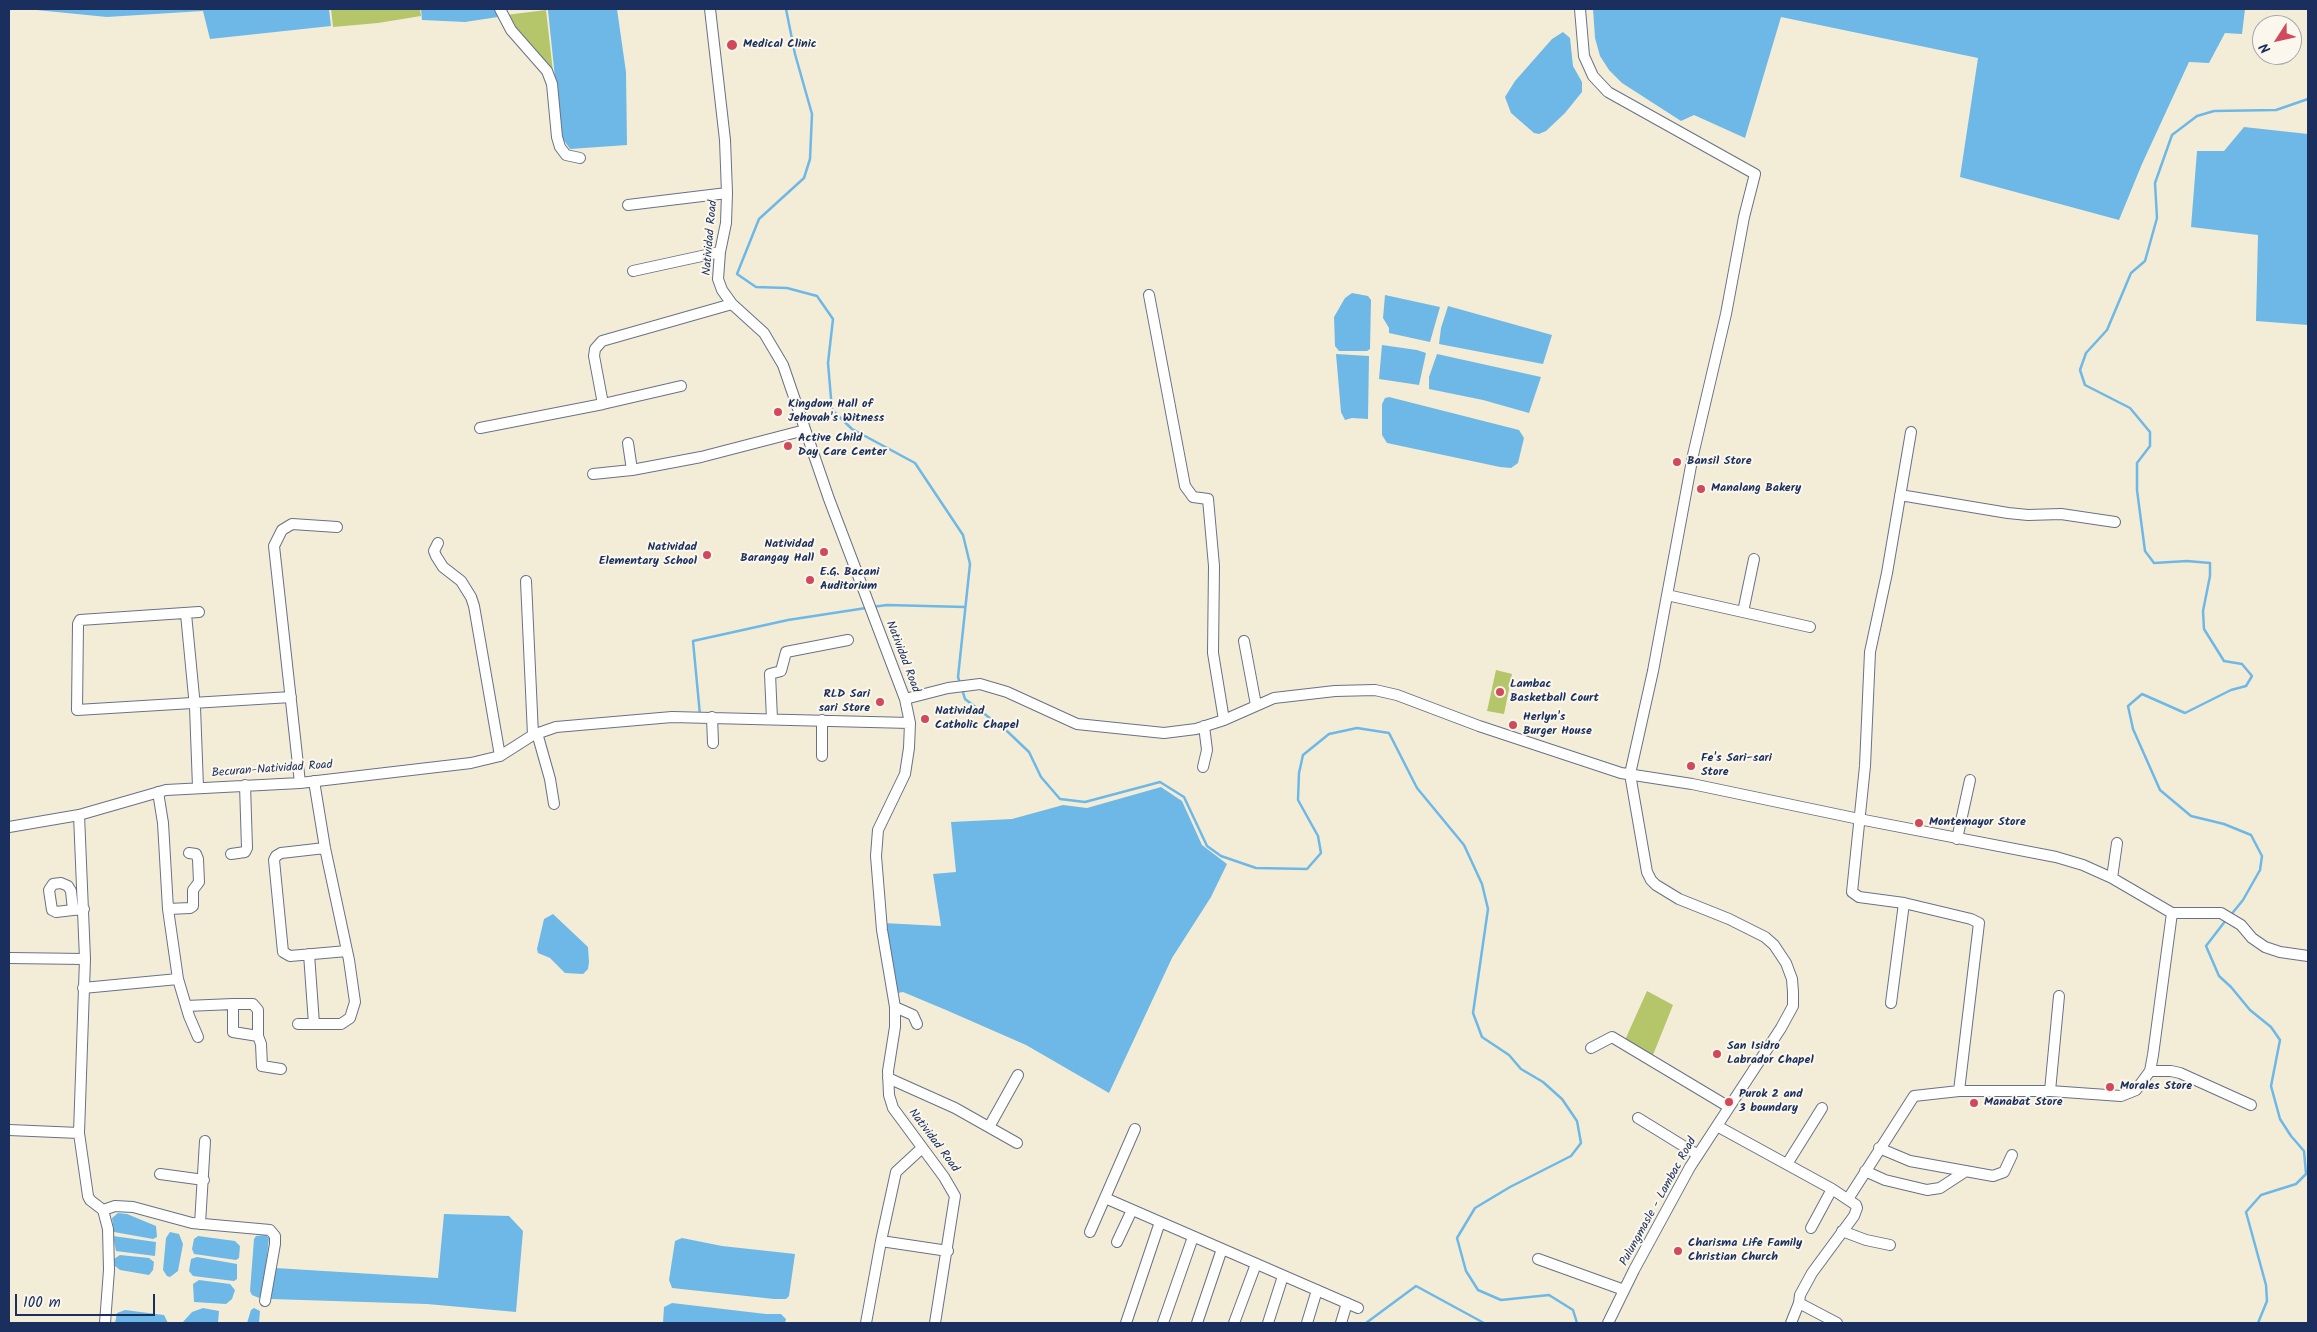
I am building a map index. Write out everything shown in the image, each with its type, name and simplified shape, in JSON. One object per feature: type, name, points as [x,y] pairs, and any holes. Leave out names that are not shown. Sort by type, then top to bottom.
[{"type":"street","points":[[500,9],[511,30],[547,72],[552,84],[557,137],[560,147],[566,155],[580,158]]},
{"type":"street","name":"Natividad Road","points":[[710,9],[724,140],[727,193],[726,223],[720,252],[718,279],[722,290],[732,304],[764,333],[783,365],[804,430],[905,699],[910,723],[909,748],[904,774],[878,830],[876,841],[882,930],[895,1007],[895,1027],[888,1078],[893,1108],[944,1177],[955,1196],[948,1251],[935,1323]]},
{"type":"street","points":[[1580,9],[1584,56],[1593,76],[1608,92],[1755,174],[1744,217],[1726,314],[1693,455],[1653,671],[1630,774]]},
{"type":"street","points":[[628,205],[727,193]]},
{"type":"street","points":[[633,271],[720,252]]},
{"type":"street","points":[[1149,295],[1185,486],[1193,497],[1208,499],[1214,566],[1213,653],[1224,720]]},
{"type":"street","points":[[603,404],[594,356],[598,345],[602,341],[732,304]]},
{"type":"street","points":[[480,428],[603,404],[681,386]]},
{"type":"street","points":[[593,474],[632,470],[701,457],[804,430]]},
{"type":"street","points":[[1911,432],[1887,573],[1870,652],[1865,766],[1852,892],[1859,897],[1904,903],[1972,919],[1980,924],[1959,1091]]},
{"type":"street","points":[[628,444],[632,470]]},
{"type":"street","points":[[1900,495],[2008,513],[2028,515],[2061,514],[2115,522]]},
{"type":"street","points":[[300,783],[274,546],[282,530],[292,524],[337,527]]},
{"type":"street","points":[[438,543],[434,551],[436,556],[443,567],[461,581],[474,606],[500,756]]},
{"type":"street","points":[[1743,612],[1754,559]]},
{"type":"street","points":[[526,581],[535,734],[550,778],[554,804]]},
{"type":"street","points":[[1667,595],[1810,627]]},
{"type":"street","points":[[199,612],[80,620],[77,710],[291,697]]},
{"type":"street","points":[[186,614],[194,704],[198,787]]},
{"type":"street","points":[[772,719],[770,674],[781,671],[786,652],[848,640]]},
{"type":"street","points":[[1244,641],[1256,705]]},
{"type":"street","points":[[905,699],[948,688],[980,684],[1000,688],[1059,717],[1086,726],[1164,733],[1204,726],[1224,720],[1274,698],[1350,690],[1375,690],[1397,695],[1488,729],[1595,765],[1630,774],[1692,784],[1958,839],[2056,857],[2083,865],[2112,878],[2172,913],[2221,913],[2241,925],[2252,938],[2265,947],[2280,952],[2308,956]]},
{"type":"street","points":[[712,717],[713,743]]},
{"type":"street","name":"Becuran-Natividad Road","points":[[9,827],[79,815],[158,792],[198,787],[300,783],[471,763],[500,756],[535,734],[556,727],[618,720],[712,717],[910,723]]},
{"type":"street","points":[[822,720],[822,756]]},
{"type":"street","points":[[1203,766],[1207,750],[1204,726]]},
{"type":"street","name":"Pulungmasle - Lambac Road","points":[[1608,1323],[1665,1212],[1698,1155],[1764,1055],[1792,1006],[1792,979],[1786,963],[1766,937],[1729,919],[1679,899],[1651,880],[1647,872],[1630,774]]},
{"type":"street","points":[[1958,839],[1970,780]]},
{"type":"street","points":[[298,1024],[341,1024],[350,1018],[355,997],[348,951],[325,848],[314,781]]},
{"type":"street","points":[[231,854],[245,852],[248,848],[245,785]]},
{"type":"street","points":[[158,792],[163,823],[168,909],[178,979],[198,1037]]},
{"type":"street","points":[[79,815],[85,959],[79,1132],[88,1196],[90,1200],[104,1210],[108,1229],[109,1270],[105,1323]]},
{"type":"street","points":[[2112,878],[2117,843]]},
{"type":"street","points":[[325,848],[282,853],[276,856],[274,860],[283,952],[290,956],[348,951]]},
{"type":"street","points":[[168,909],[190,908],[193,906],[193,890],[199,882],[198,859],[196,854],[189,853]]},
{"type":"street","points":[[1891,1003],[1904,903]]},
{"type":"street","points":[[73,910],[84,909]]},
{"type":"street","points":[[1848,1199],[1914,1096],[1959,1091],[2050,1091],[2120,1096],[2136,1090],[2150,1071],[2172,913]]},
{"type":"street","points":[[309,954],[314,1024]]},
{"type":"street","points":[[9,958],[85,959]]},
{"type":"street","points":[[83,988],[178,979]]},
{"type":"street","points":[[2050,1091],[2059,996]]},
{"type":"street","points":[[186,1006],[233,1004],[253,1004],[257,1006],[258,1036],[262,1044],[262,1066],[281,1070]]},
{"type":"street","points":[[233,1004],[233,1032],[258,1036]]},
{"type":"street","points":[[895,1007],[913,1015],[917,1024]]},
{"type":"street","points":[[1591,1048],[1612,1037],[1729,1107]]},
{"type":"street","points":[[2150,1071],[2180,1073],[2251,1106]]},
{"type":"street","points":[[989,1127],[1018,1075]]},
{"type":"street","points":[[888,1078],[955,1108],[1017,1143]]},
{"type":"street","points":[[1787,1164],[1813,1126],[1822,1108]]},
{"type":"street","points":[[1638,1118],[1698,1155]]},
{"type":"street","points":[[1717,1126],[1832,1189],[1848,1199],[1857,1208],[1812,1273],[1800,1295],[1799,1303],[1790,1323]]},
{"type":"street","points":[[1090,1232],[1135,1129]]},
{"type":"street","points":[[9,1130],[79,1132]]},
{"type":"street","points":[[200,1224],[205,1141]]},
{"type":"street","points":[[866,1323],[896,1172],[922,1148]]},
{"type":"street","points":[[1879,1148],[1910,1161],[1966,1171],[1981,1176],[1999,1175],[2004,1172],[2012,1155]]},
{"type":"street","points":[[1865,1171],[1885,1180],[1927,1190],[1940,1188],[1966,1171]]},
{"type":"street","points":[[160,1174],[204,1180]]},
{"type":"street","points":[[1811,1228],[1832,1189]]},
{"type":"street","points":[[1104,1198],[1358,1308]]},
{"type":"street","points":[[104,1210],[116,1206],[133,1207],[200,1224],[270,1230],[275,1236],[275,1244],[265,1301]]},
{"type":"street","points":[[1117,1242],[1132,1210]]},
{"type":"street","points":[[1129,1322],[1160,1222]]},
{"type":"street","points":[[1842,1231],[1890,1246]]},
{"type":"street","points":[[1163,1323],[1193,1237]]},
{"type":"street","points":[[881,1240],[948,1251]]},
{"type":"street","points":[[1197,1323],[1222,1249]]},
{"type":"street","points":[[1538,1259],[1624,1290]]},
{"type":"street","points":[[1234,1323],[1256,1264]]},
{"type":"street","points":[[1268,1323],[1283,1276]]},
{"type":"street","points":[[1307,1323],[1317,1290]]},
{"type":"street","points":[[1341,1323],[1347,1303]]},
{"type":"street","points":[[1799,1303],[1837,1323]]},
{"type":"green space","points":[[331,9],[420,9],[421,16],[378,23],[333,27]]},
{"type":"green space","points":[[546,10],[553,72],[548,71],[518,35],[506,15]]},
{"type":"green space","name":"Lambac Basketball Court","points":[[1496,670],[1512,674],[1504,714],[1487,711]]},
{"type":"green space","points":[[1647,991],[1673,1005],[1653,1055],[1625,1040]]},
{"type":"water","points":[[26,9],[329,9],[331,26],[210,39],[203,11],[107,17]]},
{"type":"water","points":[[421,9],[497,9],[498,17],[465,22],[422,20]]},
{"type":"water","points":[[617,9],[626,72],[627,145],[570,149],[561,136],[548,10]]},
{"type":"water","points":[[1593,9],[2245,9],[2242,34],[2225,33],[2209,63],[2189,62],[2142,164],[2119,220],[1960,177],[1978,58],[1781,17],[1745,138],[1694,115],[1681,121],[1622,83],[1609,70],[1600,56],[1595,38]]},
{"type":"water","points":[[1563,32],[1570,38],[1573,66],[1582,82],[1582,92],[1565,113],[1546,131],[1539,134],[1534,133],[1511,113],[1505,97],[1515,81],[1552,39]]},
{"type":"water","points":[[2244,127],[2308,134],[2308,325],[2256,321],[2258,235],[2191,227],[2197,151],[2224,151]]},
{"type":"water","points":[[1352,293],[1368,296],[1371,300],[1370,349],[1367,351],[1339,351],[1335,346],[1334,317],[1345,298]]},
{"type":"water","points":[[1385,295],[1440,307],[1430,342],[1389,333],[1389,328],[1383,318]]},
{"type":"water","points":[[1448,306],[1552,335],[1543,364],[1439,344],[1441,328]]},
{"type":"water","points":[[1382,345],[1426,353],[1419,385],[1379,379]]},
{"type":"water","points":[[1336,354],[1369,356],[1368,419],[1352,418],[1345,420],[1341,412]]},
{"type":"water","points":[[1437,354],[1541,377],[1529,413],[1483,400],[1429,389],[1429,377]]},
{"type":"water","points":[[1389,397],[1519,430],[1524,438],[1518,463],[1511,468],[1500,467],[1387,443],[1382,435],[1382,404],[1385,398]]},
{"type":"water","points":[[1161,787],[1182,801],[1202,845],[1227,864],[1211,897],[1172,958],[1109,1093],[1026,1045],[903,992],[898,993],[883,923],[941,926],[933,874],[956,872],[951,822],[1012,819],[1063,805],[1087,808]]},
{"type":"water","points":[[553,914],[588,947],[588,969],[583,974],[565,973],[550,958],[538,953],[537,949],[544,919]]},
{"type":"water","points":[[118,1213],[127,1214],[156,1226],[157,1237],[153,1239],[114,1232],[112,1218]]},
{"type":"water","points":[[444,1214],[509,1216],[523,1231],[516,1312],[427,1304],[271,1299],[275,1268],[438,1278]]},
{"type":"water","points":[[170,1232],[179,1234],[183,1244],[178,1271],[170,1277],[163,1270],[166,1238]]},
{"type":"water","points":[[266,1235],[269,1238],[263,1294],[259,1298],[252,1295],[250,1291],[254,1239],[256,1236]]},
{"type":"water","points":[[113,1236],[156,1242],[155,1256],[116,1251]]},
{"type":"water","points":[[198,1236],[235,1241],[240,1246],[239,1258],[236,1260],[194,1254],[192,1249],[194,1239]]},
{"type":"water","points":[[682,1238],[722,1246],[795,1254],[789,1296],[786,1299],[774,1299],[672,1288],[669,1280],[675,1241]]},
{"type":"water","points":[[120,1255],[149,1258],[154,1262],[153,1270],[149,1275],[120,1270],[115,1266],[114,1259]]},
{"type":"water","points":[[197,1257],[237,1264],[237,1279],[234,1281],[193,1276],[189,1271],[191,1259]]},
{"type":"water","points":[[199,1280],[230,1284],[235,1290],[232,1299],[226,1304],[194,1302],[193,1284]]},
{"type":"water","points":[[672,1303],[766,1314],[781,1314],[786,1319],[785,1323],[663,1323],[664,1307]]},
{"type":"water","points":[[203,1308],[219,1311],[218,1323],[182,1323],[192,1312]]},
{"type":"water","points":[[254,1308],[260,1311],[259,1323],[247,1323],[251,1310]]},
{"type":"water","points":[[125,1310],[164,1315],[168,1323],[115,1323],[117,1313]]},
{"type":"waterway","points":[[786,9],[795,54],[812,114],[810,159],[804,178],[759,219],[737,274],[756,287],[787,288],[817,296],[833,319],[828,363],[832,410],[852,429],[915,463],[963,535],[970,564],[958,677],[960,683]]},
{"type":"waterway","points":[[2230,916],[2243,900],[2260,870],[2262,856],[2251,835],[2224,824],[2191,816],[2160,790],[2133,729],[2128,706],[2142,694],[2185,713],[2231,690],[2246,686],[2252,676],[2242,664],[2224,661],[2204,629],[2203,611],[2210,576],[2210,563],[2187,561],[2154,563],[2145,551],[2137,490],[2137,463],[2150,446],[2150,432],[2130,408],[2085,385],[2080,370],[2086,353],[2107,330],[2131,273],[2145,261],[2157,218],[2155,183],[2172,135],[2197,116],[2214,111],[2276,110],[2308,99]]},
{"type":"waterway","points":[[872,607],[887,605],[965,607]]},
{"type":"waterway","points":[[700,715],[693,641],[788,620],[866,608]]},
{"type":"waterway","points":[[962,689],[965,699],[1008,732],[1029,752],[1041,777],[1060,799],[1085,802],[1160,782],[1184,797],[1207,846],[1221,856],[1256,868],[1307,869],[1321,853],[1318,836],[1298,800],[1299,773],[1303,755],[1329,734],[1357,728],[1389,733],[1417,788],[1464,845],[1482,884],[1488,909],[1473,1013],[1482,1037],[1509,1055],[1521,1069],[1543,1082],[1562,1099],[1577,1121],[1581,1143],[1571,1156],[1510,1187],[1475,1208],[1457,1238],[1466,1271],[1478,1290],[1501,1300],[1549,1295],[1573,1310],[1577,1323]]},
{"type":"waterway","points":[[2226,920],[2206,946],[2219,976],[2250,1010],[2271,1027],[2280,1040],[2271,1086],[2280,1119],[2304,1151],[2306,1174],[2296,1184],[2261,1195],[2246,1212],[2266,1285],[2267,1301],[2258,1323]]},
{"type":"waterway","points":[[1366,1323],[1416,1286],[1484,1323]]},
{"type":"place","name":"Medical Clinic","points":[[732,45]]},
{"type":"place","name":"Kingdom Hall of Jehovah's Witness","points":[[778,412]]},
{"type":"place","name":"Active Child Day Care Center","points":[[788,446]]},
{"type":"place","name":"Bansil Store","points":[[1677,462]]},
{"type":"place","name":"Manalang Bakery","points":[[1701,489]]},
{"type":"place","name":"Natividad Barangay Hall","points":[[824,552]]},
{"type":"place","name":"Natividad Elementary School","points":[[707,555]]},
{"type":"place","name":"E.G. Bacani Auditorium","points":[[810,580]]},
{"type":"place","name":"Lambac Basketball Court","points":[[1500,692]]},
{"type":"place","name":"RLD Sari sari Store","points":[[880,702]]},
{"type":"place","name":"Natividad Catholic Chapel","points":[[925,719]]},
{"type":"place","name":"Herlyn's Burger House","points":[[1513,725]]},
{"type":"place","name":"Fe's Sari-sari Store","points":[[1691,766]]},
{"type":"place","name":"Montemayor Store","points":[[1919,823]]},
{"type":"place","name":"San Isidro Labrador Chapel","points":[[1717,1054]]},
{"type":"place","name":"Morales Store","points":[[2110,1087]]},
{"type":"place","name":"Purok 2 and 3 boundary","points":[[1729,1102]]},
{"type":"place","name":"Manabat Store","points":[[1974,1103]]},
{"type":"place","name":"Charisma Life Family Christian Church","points":[[1678,1251]]}]
